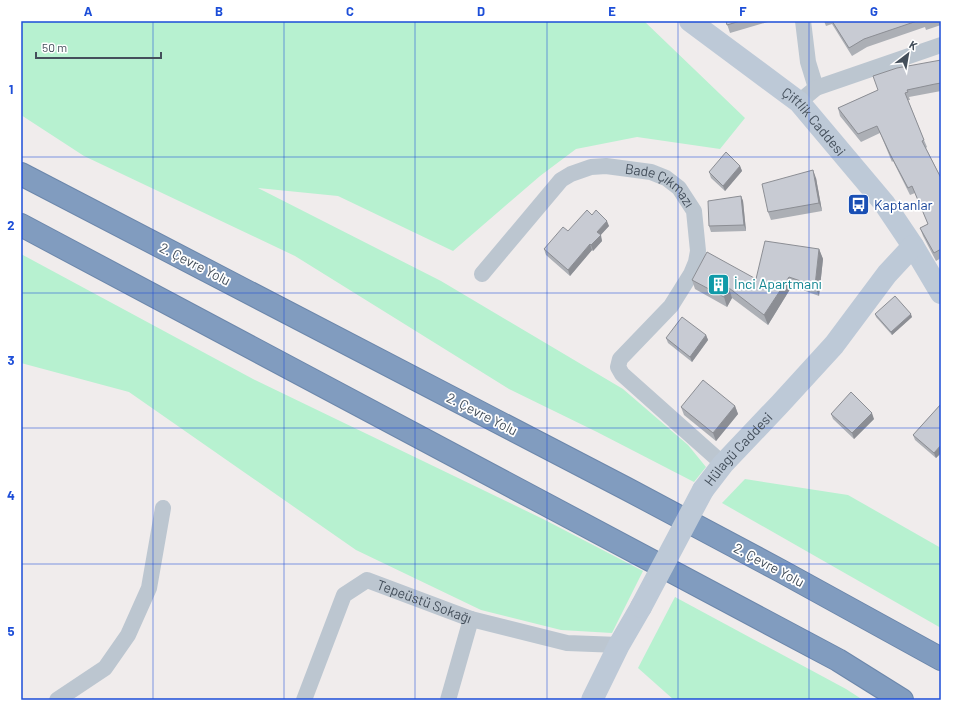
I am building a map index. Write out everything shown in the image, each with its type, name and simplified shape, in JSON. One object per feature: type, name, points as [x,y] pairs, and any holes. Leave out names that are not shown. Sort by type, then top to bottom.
[{"type":"highway","name":"2. Çevre Yolu","points":[[21,174],[620,486],[781,571],[941,659]]},
{"type":"highway","points":[[21,225],[832,656],[902,700]]},
{"type":"street","name":"Çiftlik Caddesi","points":[[690,21],[799,102],[884,203],[913,246],[941,293]]},
{"type":"street","points":[[803,21],[808,62],[816,88]]},
{"type":"street","points":[[799,102],[816,88],[941,45]]},
{"type":"street","name":"Bade Çıkmazı","points":[[482,274],[561,180],[571,174],[587,168],[606,166],[651,172],[666,178],[679,188],[694,211],[698,251],[696,262],[691,274],[671,306],[620,359],[618,366],[622,374],[723,464]]},
{"type":"street","name":"Hülagü Caddesi","points":[[592,700],[619,645],[641,607],[703,490],[723,464],[834,345],[887,274],[913,246]]},
{"type":"street","points":[[57,700],[105,668],[128,636],[149,588],[163,508]]},
{"type":"street","name":"Tepeüstü Sokağı","points":[[304,700],[344,595],[367,580],[471,620],[567,643],[619,645]]},
{"type":"street","points":[[448,700],[471,620]]},
{"type":"green space","points":[[21,21],[644,21],[745,118],[720,149],[637,137],[576,149],[540,176],[453,251],[338,196],[258,188],[441,281],[623,389],[688,445],[706,467],[694,482],[509,389],[295,256],[84,156],[21,115]]},
{"type":"green space","points":[[21,254],[253,379],[543,519],[643,571],[612,633],[561,630],[481,610],[356,550],[129,392],[21,363]]},
{"type":"green space","points":[[745,479],[848,495],[941,548],[941,628],[722,503]]},
{"type":"green space","points":[[675,597],[846,689],[863,700],[674,700],[638,668]]},
{"type":"building","points":[[726,21],[740,21],[727,25]]},
{"type":"building","points":[[832,21],[917,21],[864,39],[849,48]]},
{"type":"building","points":[[941,60],[941,83],[907,90],[908,92],[905,93],[924,140],[922,141],[941,178],[941,249],[934,253],[920,228],[928,224],[912,186],[908,188],[877,126],[858,134],[838,108],[878,90],[873,76],[897,68]]},
{"type":"building","points":[[726,152],[740,166],[723,186],[709,172]]},
{"type":"building","points":[[813,170],[819,203],[768,212],[762,184]]},
{"type":"building","points":[[741,196],[744,225],[709,226],[708,201]]},
{"type":"building","points":[[587,210],[592,215],[596,210],[607,221],[597,232],[601,235],[591,245],[590,244],[568,270],[544,249],[563,227],[568,231]]},
{"type":"building","points":[[765,241],[819,249],[815,286],[789,277],[764,315],[729,288],[724,297],[692,280],[707,252],[756,279]]},
{"type":"building","points":[[895,296],[911,314],[891,332],[875,314]]},
{"type":"building","points":[[682,317],[706,335],[690,357],[666,338]]},
{"type":"building","points":[[703,380],[735,406],[713,433],[681,407]]},
{"type":"building","points":[[851,392],[872,413],[852,433],[831,414]]},
{"type":"building","points":[[941,404],[941,445],[934,453],[913,435]]},
{"type":"place","name":"Kaptanlar","points":[[858,205]]},
{"type":"place","name":"İnci Apartmanı","points":[[719,284]]}]
